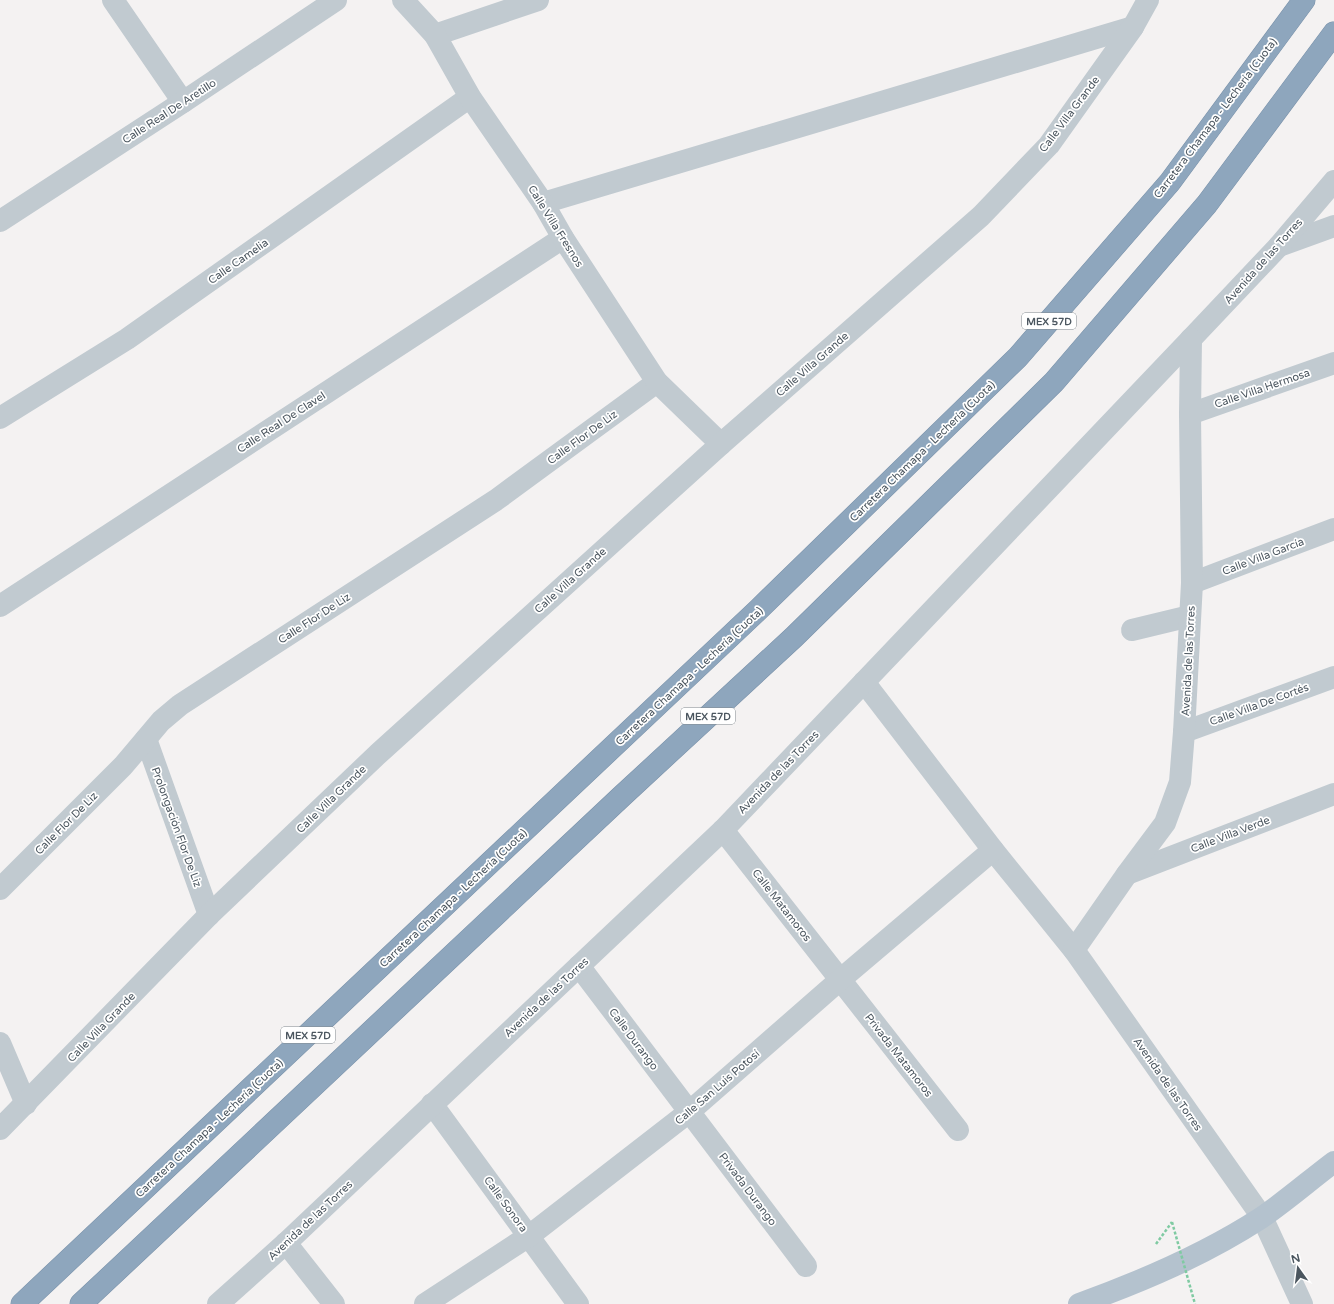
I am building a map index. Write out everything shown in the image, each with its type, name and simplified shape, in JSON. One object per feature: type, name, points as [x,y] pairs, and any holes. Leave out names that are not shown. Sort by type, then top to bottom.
[{"type":"highway","name":"Carretera Chamapa - Lechería (Cuota)","points":[[22,1304],[759,610],[1018,357],[1170,182],[1304,0]]},
{"type":"highway","name":"MEX 57D","points":[[81,1304],[610,807],[794,637],[1054,382],[1207,204],[1334,33]]},
{"type":"main road","points":[[1079,1304],[1123,1288],[1204,1252],[1262,1217],[1334,1162]]},
{"type":"street","points":[[113,0],[183,102]]},
{"type":"street","name":"Calle Real De Aretillo","points":[[4,212],[183,102],[336,0]]},
{"type":"street","name":"Calle Villa Fresnos","points":[[403,0],[435,35],[470,97],[543,203],[563,238],[657,382],[721,444]]},
{"type":"street","points":[[435,35],[538,0]]},
{"type":"street","name":"Calle Villa Grande","points":[[0,1129],[209,915],[378,754],[721,444],[982,216],[1048,145],[1133,27],[1148,0]]},
{"type":"street","points":[[543,203],[1133,27]]},
{"type":"street","name":"Calle Camelia","points":[[0,418],[127,339],[470,97]]},
{"type":"street","name":"Avenida de las Torres","points":[[218,1304],[286,1243],[723,830],[1278,247],[1334,181]]},
{"type":"street","points":[[1278,247],[1334,226]]},
{"type":"street","name":"Calle Real De Clavel","points":[[0,606],[563,238]]},
{"type":"street","name":"Avenida de las Torres","points":[[1074,950],[1165,823],[1180,782],[1192,583],[1190,414],[1191,339]]},
{"type":"street","name":"Calle Villa Hermosa","points":[[1190,414],[1334,363]]},
{"type":"street","name":"Calle Flor De Liz","points":[[0,889],[118,772],[161,721],[180,705],[496,500],[657,382]]},
{"type":"street","name":"Calle Villa García","points":[[1192,583],[1334,529]]},
{"type":"street","points":[[1132,630],[1190,616]]},
{"type":"street","name":"Calle Villa De Cortés","points":[[1184,732],[1334,677]]},
{"type":"street","name":"Avenida de las Torres","points":[[864,682],[993,850],[1074,950],[1262,1217],[1302,1304]]},
{"type":"street","name":"Prolongación Flor De Liz","points":[[146,739],[209,915]]},
{"type":"street","name":"Calle Villa Verde","points":[[1127,874],[1334,794]]},
{"type":"street","name":"Calle Matamoros","points":[[723,830],[841,979]]},
{"type":"street","name":"Calle San Luis Potosí","points":[[425,1304],[529,1236],[690,1112],[841,979],[993,850]]},
{"type":"street","name":"Calle Durango","points":[[579,966],[690,1112]]},
{"type":"street","name":"Privada Matamoros","points":[[841,979],[958,1130]]},
{"type":"street","points":[[0,1043],[26,1104]]},
{"type":"street","name":"Calle Sonora","points":[[432,1104],[578,1304]]},
{"type":"street","name":"Privada Durango","points":[[690,1112],[806,1266]]},
{"type":"street","points":[[286,1243],[334,1304]]},
{"type":"path","points":[[1172,1222],[1195,1304]]}]
